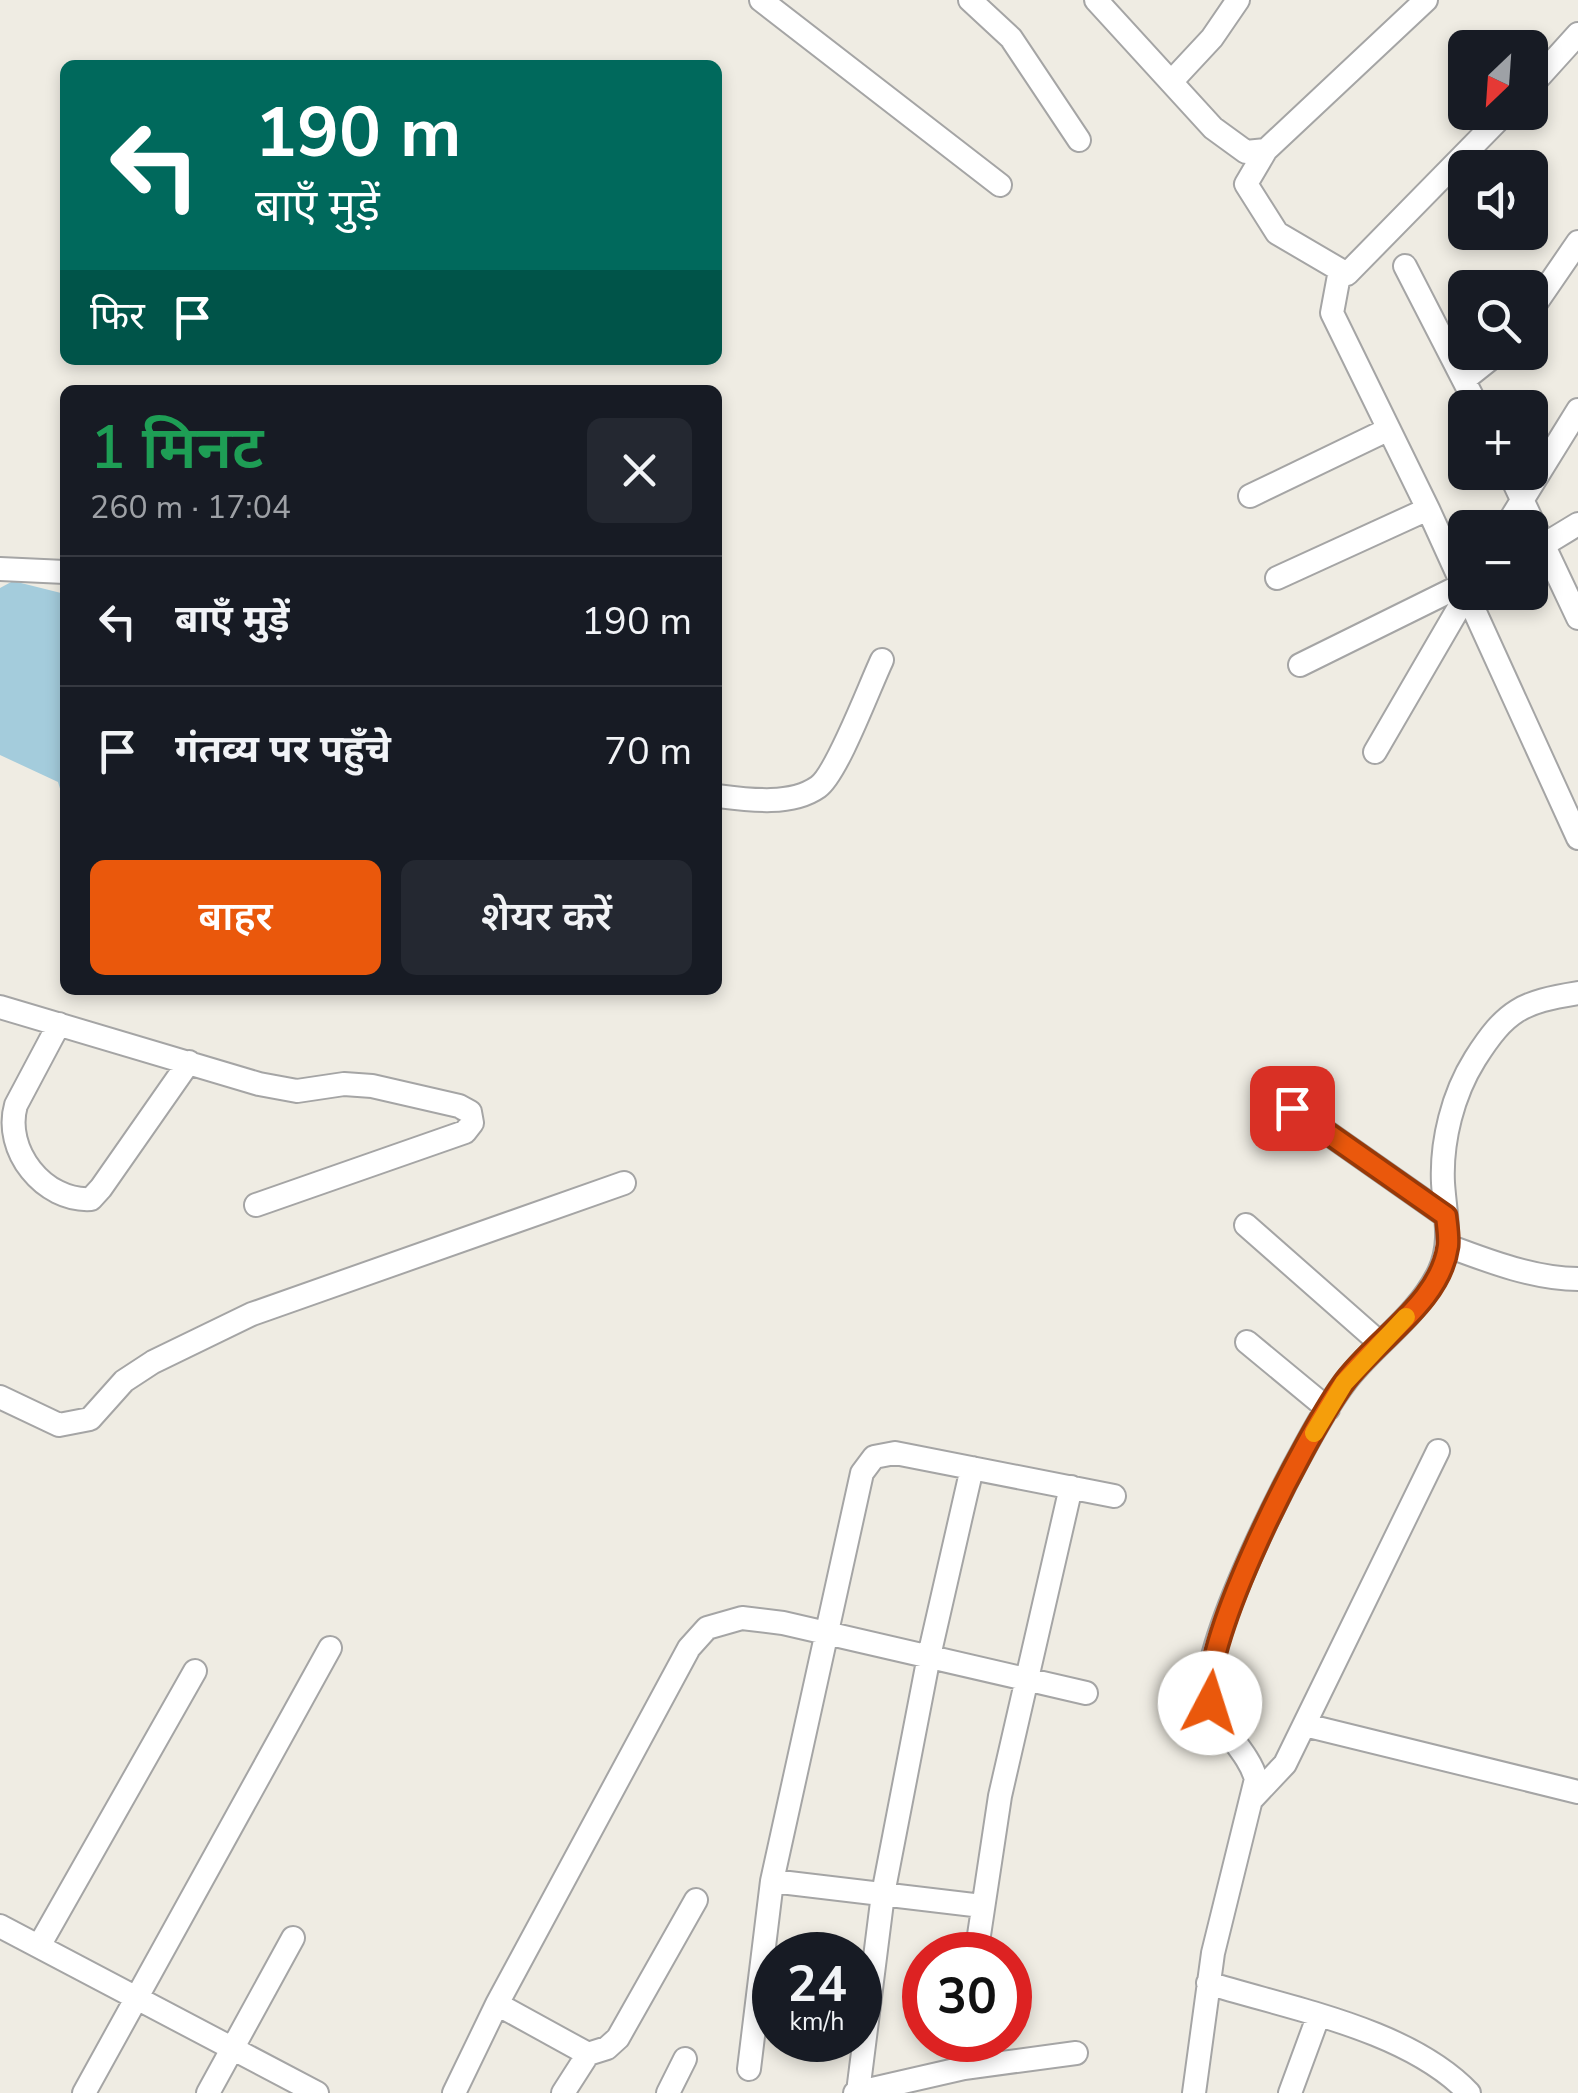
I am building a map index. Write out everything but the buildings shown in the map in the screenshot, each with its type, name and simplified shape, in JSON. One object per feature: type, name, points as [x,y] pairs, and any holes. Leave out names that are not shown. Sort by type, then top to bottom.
[{"type":"street","points":[[761,0],[1000,185]]},
{"type":"street","points":[[970,0],[1011,38],[1079,140]]},
{"type":"street","points":[[1096,0],[1212,128],[1246,152],[1266,150]]},
{"type":"street","points":[[1171,82],[1212,38],[1238,0]]},
{"type":"street","points":[[1426,0],[1266,150],[1246,184],[1277,234],[1347,274],[1488,130]]},
{"type":"street","points":[[1548,66],[1578,34]]},
{"type":"street","points":[[1548,286],[1578,242]]},
{"type":"street","points":[[1404,266],[1470,390]]},
{"type":"street","points":[[1340,270],[1332,313],[1448,553]]},
{"type":"street","points":[[1465,379],[1476,370]]},
{"type":"street","points":[[1516,510],[1578,410]]},
{"type":"street","points":[[1250,496],[1386,430]]},
{"type":"street","points":[[1517,490],[1527,510]]},
{"type":"street","points":[[1278,578],[1428,509]]},
{"type":"street","points":[[1548,542],[1578,524]]},
{"type":"street","points":[[1548,551],[1578,618]]},
{"type":"street","points":[[0,569],[60,572]]},
{"type":"street","points":[[1300,665],[1448,599]]},
{"type":"street","points":[[1375,752],[1454,610]]},
{"type":"street","points":[[1474,610],[1578,838]]},
{"type":"street","points":[[722,796],[774,800],[802,795],[826,780],[882,660]]},
{"type":"street","points":[[1194,2093],[1208,1983],[1256,1779],[1251,1763],[1210,1703],[1208,1686],[1222,1628],[1256,1548],[1328,1409],[1344,1383],[1426,1296],[1448,1246],[1445,1146],[1464,1078],[1476,1056],[1515,1010],[1543,999],[1578,993]]},
{"type":"street","points":[[0,1007],[260,1084],[297,1091],[344,1084],[372,1086],[470,1112],[472,1123],[465,1132],[256,1206]]},
{"type":"street","points":[[59,1024],[16,1105],[12,1118],[14,1140],[23,1160],[44,1182],[76,1200],[91,1199],[101,1188],[189,1062]]},
{"type":"street","points":[[1292,1108],[1446,1216]]},
{"type":"street","points":[[0,1397],[58,1425],[90,1419],[124,1381],[153,1362],[252,1314],[624,1184]]},
{"type":"street","points":[[1246,1225],[1380,1343]]},
{"type":"street","points":[[1448,1246],[1483,1259],[1578,1280]]},
{"type":"street","points":[[1247,1342],[1328,1409]]},
{"type":"street","points":[[1251,1799],[1285,1764],[1306,1725],[1438,1451]]},
{"type":"street","points":[[749,2069],[772,1881],[862,1473],[874,1457],[895,1453],[1114,1496]]},
{"type":"street","points":[[972,1468],[882,1894],[856,2092],[964,2068],[1076,2053]]},
{"type":"street","points":[[979,1932],[1000,1796],[1072,1487]]},
{"type":"street","points":[[454,2093],[496,2004],[689,1648],[707,1628],[742,1618],[828,1633],[1086,1693]]},
{"type":"street","points":[[84,2093],[330,1648]]},
{"type":"street","points":[[39,1946],[194,1670]]},
{"type":"street","points":[[1306,1725],[1578,1792]]},
{"type":"street","points":[[772,1881],[982,1906]]},
{"type":"street","points":[[562,2093],[588,2054],[607,2048],[618,2038],[696,1900]]},
{"type":"street","points":[[0,1926],[317,2093]]},
{"type":"street","points":[[208,2093],[293,1938]]},
{"type":"street","points":[[1208,1983],[1419,2052],[1468,2093]]},
{"type":"street","points":[[496,2004],[588,2054]]},
{"type":"street","points":[[1290,2093],[1318,2017]]},
{"type":"street","points":[[668,2093],[684,2059]]},
{"type":"street","points":[[964,2068],[965,2062]]},
{"type":"water","points":[[13,581],[60,593],[60,789],[58,782],[0,755],[0,588]]},
{"type":"slow traffic","points":[[1314,1433],[1344,1383],[1406,1317]]},
{"type":"route","points":[[1210,1703],[1208,1686],[1222,1628],[1293,1472],[1344,1383],[1426,1296],[1448,1246],[1446,1216],[1292,1108]]}]
